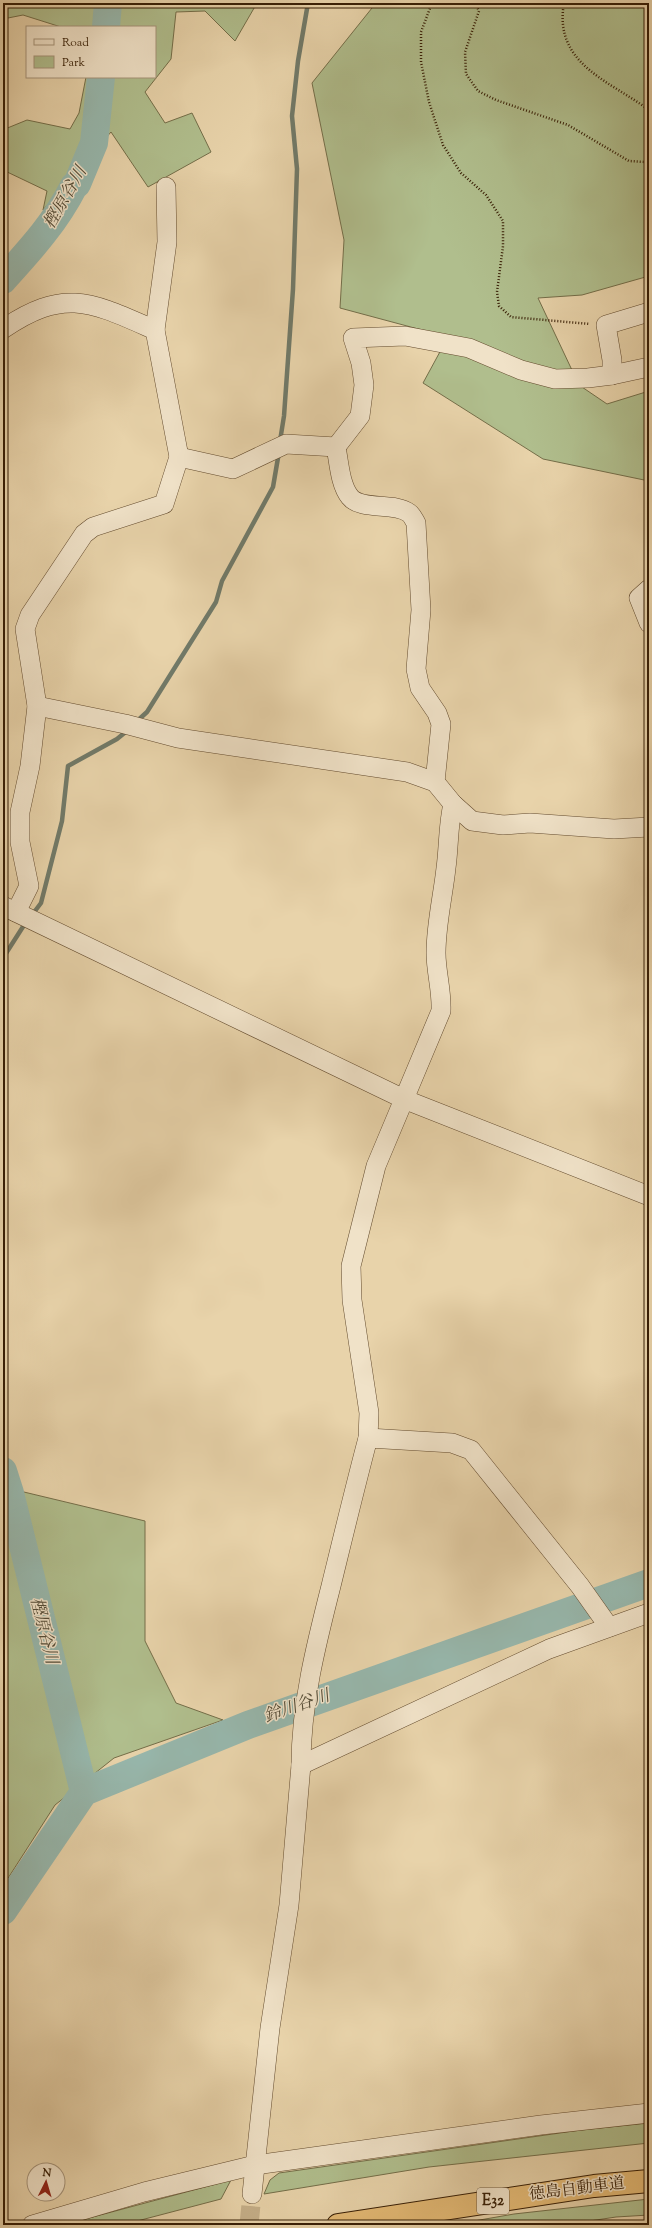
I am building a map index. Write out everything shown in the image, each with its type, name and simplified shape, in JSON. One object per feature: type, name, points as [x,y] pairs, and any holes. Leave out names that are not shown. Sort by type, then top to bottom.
[{"type":"highway","name":"徳島自動車道","points":[[338,2225],[594,2186],[649,2181]]},
{"type":"street","points":[[166,187],[167,242],[155,330],[179,457],[164,504],[93,526],[84,534],[30,615],[25,629],[37,706],[30,766],[20,812],[20,842],[28,886],[19,914],[406,1100],[649,1196]]},
{"type":"street","points":[[3,329],[26,314],[50,304],[78,302],[106,309],[155,330]]},
{"type":"street","points":[[612,375],[612,360],[606,325],[649,312]]},
{"type":"street","points":[[336,447],[360,416],[364,385],[362,363],[353,338],[405,336],[469,348],[521,370],[555,379],[588,378],[649,368]]},
{"type":"street","points":[[179,457],[234,469],[280,446],[336,447]]},
{"type":"street","points":[[336,447],[346,491],[351,499],[360,504],[409,513],[416,523],[421,610],[416,669],[420,688],[437,713],[441,724],[435,782]]},
{"type":"street","points":[[649,589],[639,598],[649,623]]},
{"type":"street","points":[[37,706],[131,726],[178,738],[408,772],[435,782],[453,804],[472,821],[503,825],[530,823],[614,829],[649,827]]},
{"type":"street","points":[[252,2194],[270,2028],[289,1905],[301,1765],[301,1742],[307,1696],[315,1649],[368,1438],[368,1413],[352,1300],[351,1266],[376,1166],[406,1100],[441,1011],[442,996],[436,955],[437,931],[448,849],[449,822],[453,804]]},
{"type":"street","points":[[368,1438],[452,1443],[471,1450],[580,1586],[606,1622]]},
{"type":"street","points":[[301,1765],[606,1622],[649,1613]]},
{"type":"street","points":[[32,2225],[144,2192],[255,2166],[541,2125],[649,2113]]},
{"type":"path","points":[[432,3],[421,32],[421,62],[429,102],[443,145],[462,173],[486,194],[503,221],[503,246],[497,292],[499,306],[511,317],[606,325]]},
{"type":"path","points":[[475,3],[479,11],[465,52],[466,74],[478,91],[496,100],[568,125],[629,161],[645,162],[649,159]]},
{"type":"path","points":[[564,3],[562,16],[571,52],[595,77],[649,110]]},
{"type":"green space","points":[[3,3],[257,3],[235,41],[205,11],[176,12],[171,59],[145,92],[165,123],[192,113],[211,152],[148,187],[111,132],[43,210],[47,191],[3,170],[5,129],[27,120],[70,129],[79,113],[86,78],[156,78],[156,26],[58,26],[23,15],[3,19]]},
{"type":"green space","points":[[376,3],[649,3],[649,276],[582,295],[538,298],[579,385],[607,404],[649,391],[649,481],[543,459],[423,383],[448,337],[340,308],[344,240],[312,83]]},
{"type":"green space","points":[[3,1487],[145,1521],[145,1641],[176,1703],[223,1720],[114,1758],[55,1805],[3,1886]]},
{"type":"green space","points":[[649,2123],[649,2143],[429,2167],[264,2194],[270,2180],[279,2173],[581,2130]]},
{"type":"green space","points":[[231,2180],[221,2199],[122,2225],[63,2225]]},
{"type":"green space","points":[[649,2199],[649,2215],[616,2217],[563,2225],[451,2225],[514,2214]]},
{"type":"waterway","name":"樫原谷川","points":[[106,26],[108,3]]},
{"type":"waterway","points":[[280,441],[284,416],[293,289],[297,169],[292,116],[298,61],[308,3]]},
{"type":"waterway","name":"樫原谷川","points":[[3,280],[51,224],[74,186],[77,184],[94,143],[101,78]]},
{"type":"waterway","points":[[136,722],[147,712],[216,602],[222,581],[273,487],[279,452]]},
{"type":"waterway","points":[[32,915],[41,903],[62,821],[68,766],[117,739],[128,730]]},
{"type":"waterway","points":[[3,958],[26,922]]},
{"type":"waterway","name":"樫原谷川","points":[[3,1471],[10,1493],[84,1792]]},
{"type":"waterway","name":"鈴川谷川","points":[[3,1911],[84,1792],[248,1725],[649,1583]]},
{"type":"tunnel","points":[[249,2225],[252,2194]]}]
